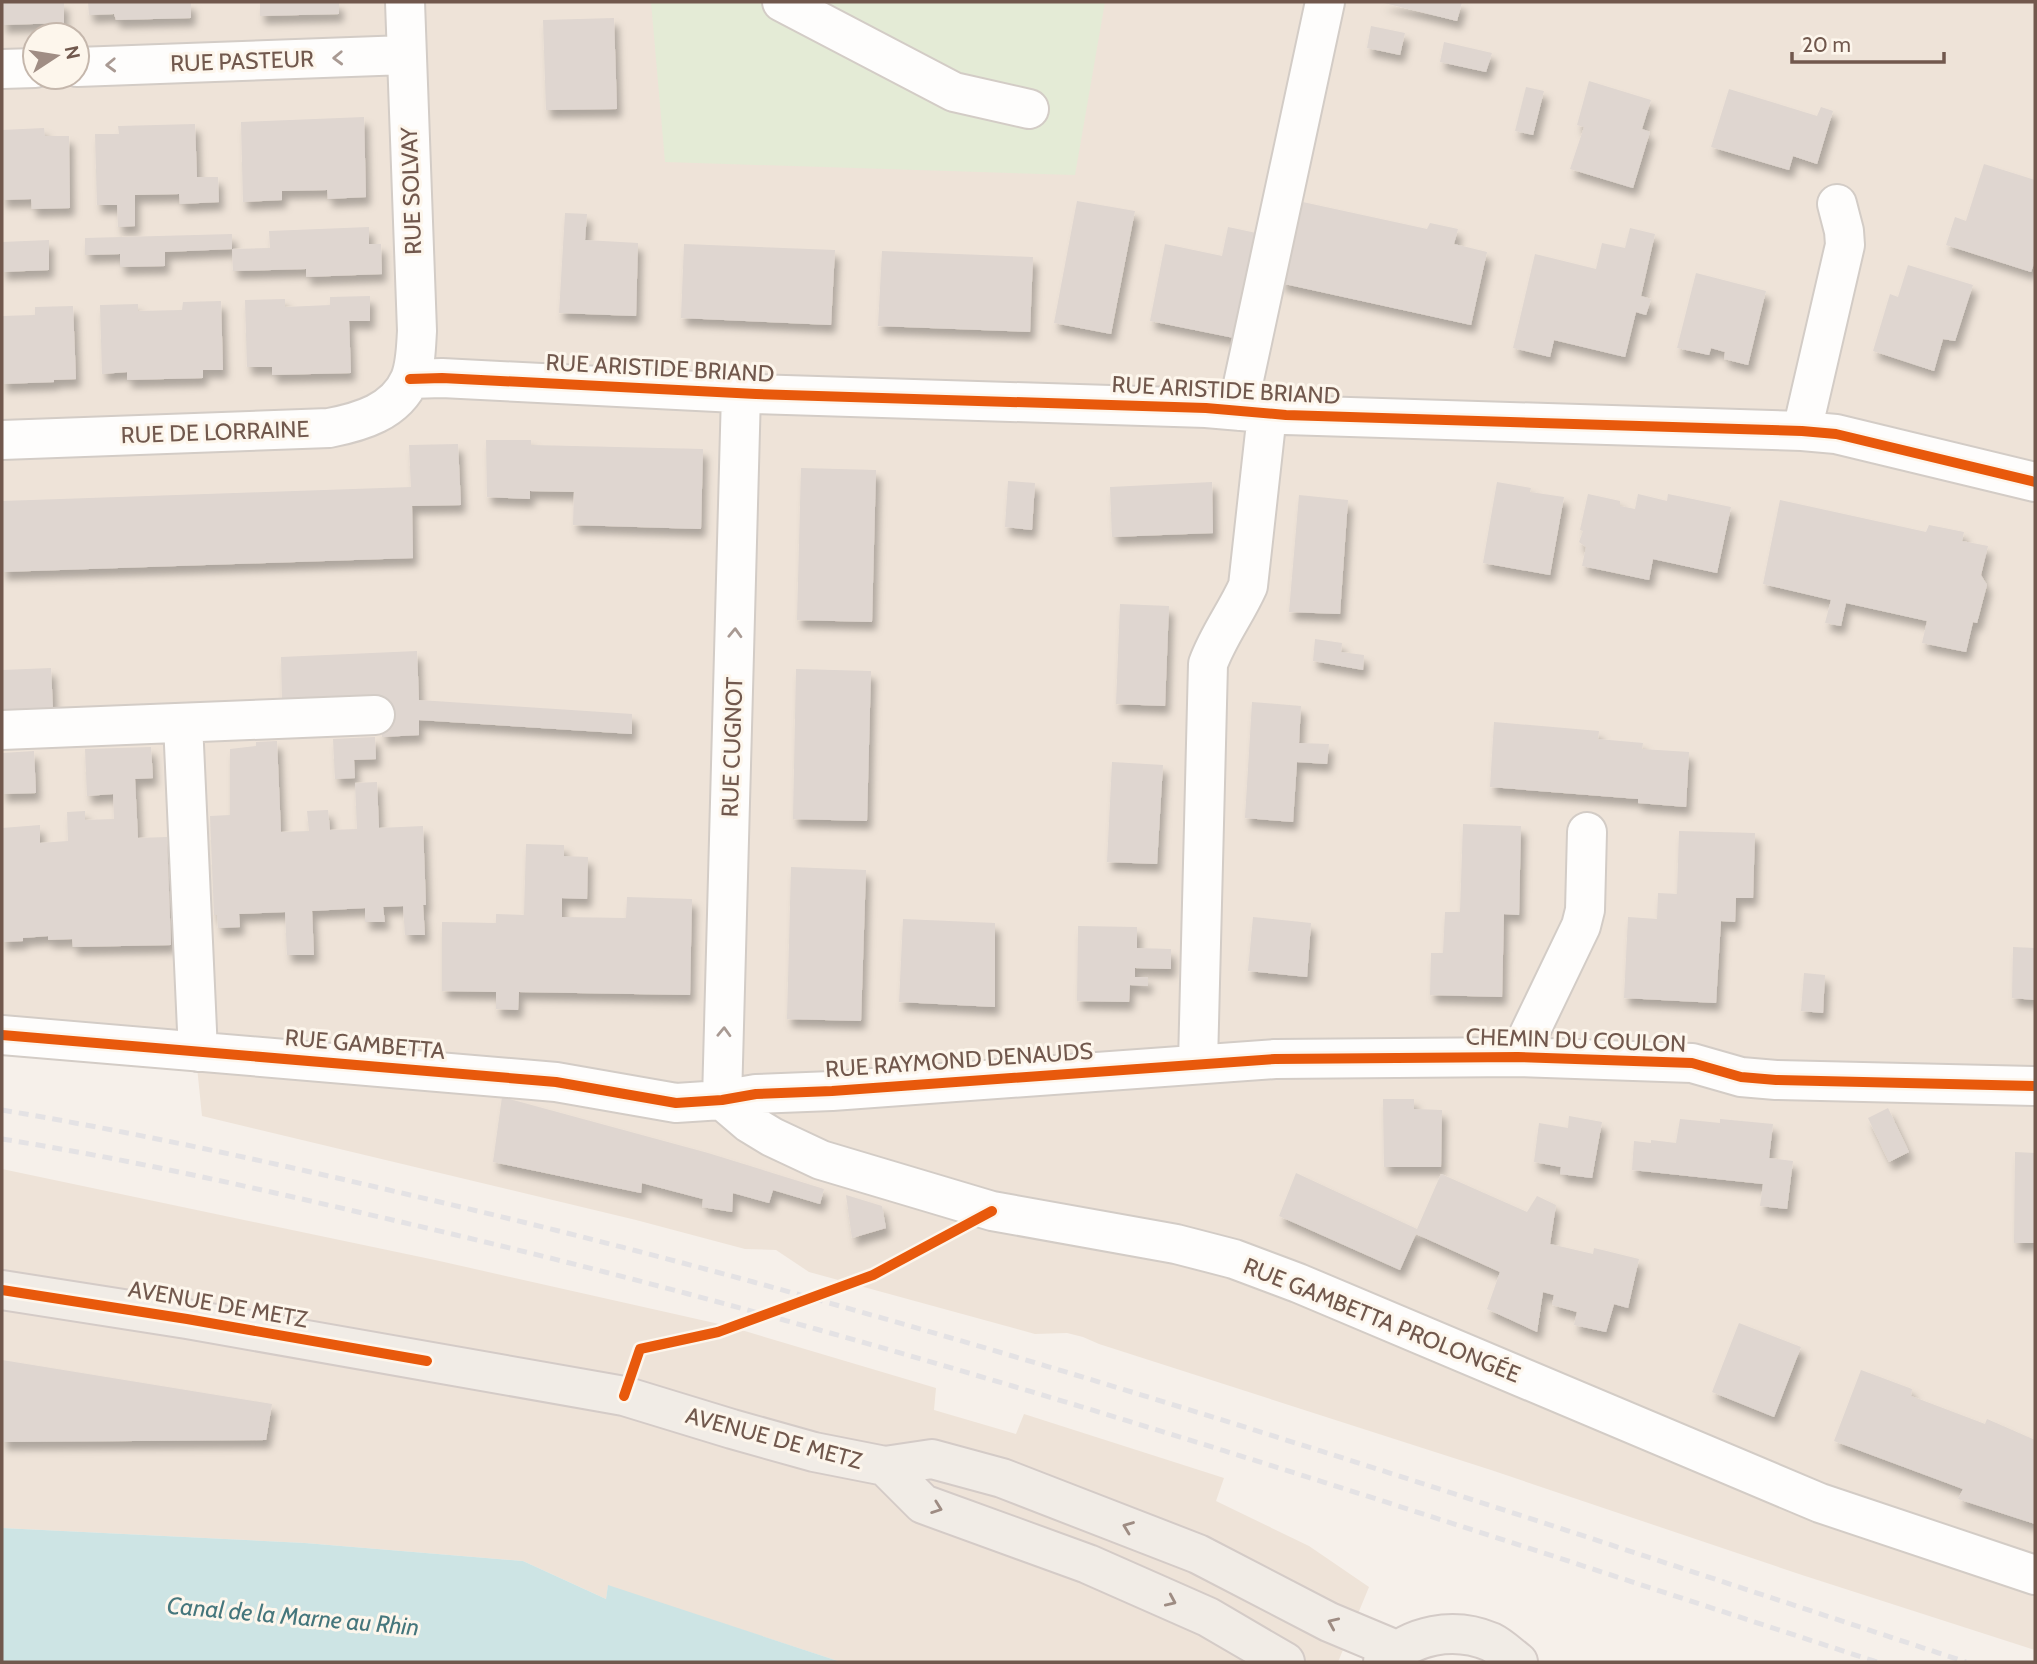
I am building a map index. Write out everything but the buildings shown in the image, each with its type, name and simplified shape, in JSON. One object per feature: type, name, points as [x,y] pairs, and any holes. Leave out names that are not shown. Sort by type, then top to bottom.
[{"type":"main road","name":"AVENUE DE METZ","points":[[2,1290],[187,1319],[624,1396],[814,1452],[885,1466],[932,1459],[1002,1478],[1198,1553],[1389,1656]]},
{"type":"main road","name":"AVENUE DE METZ","points":[[885,1466],[923,1504],[1088,1564],[1184,1606],[1208,1617],[1284,1662]]},
{"type":"main road","points":[[1389,1656],[1427,1636],[1461,1633],[1493,1643],[1518,1662]]},
{"type":"street","name":"RUE SOLVAY","points":[[405,2],[417,331],[410,379]]},
{"type":"street","points":[[782,2],[954,92],[1029,109]]},
{"type":"street","points":[[1198,1063],[1208,664],[1214,645],[1237,610],[1248,586],[1253,413],[1242,384],[1325,2]]},
{"type":"street","name":"RUE PASTEUR","points":[[91,66],[407,55]]},
{"type":"street","points":[[2,69],[21,68]]},
{"type":"street","points":[[1802,431],[1845,245],[1837,204]]},
{"type":"street","name":"RUE ARISTIDE BRIAND","points":[[410,379],[442,378],[741,393],[1206,408],[1253,413],[1802,431],[1836,434],[2035,482]]},
{"type":"street","name":"RUE DE LORRAINE","points":[[2,440],[329,428],[355,423],[385,408],[399,396],[410,379]]},
{"type":"street","name":"RUE CUGNOT","points":[[722,1100],[741,393]]},
{"type":"street","points":[[2,730],[375,715]]},
{"type":"street","points":[[183,723],[198,1052]]},
{"type":"street","points":[[1518,1057],[1581,926],[1585,910],[1587,832]]},
{"type":"street","name":"RUE GAMBETTA","points":[[2,1035],[556,1082],[676,1103],[722,1100]]},
{"type":"street","name":"CHEMIN DU COULON","points":[[1198,1063],[1275,1059],[1518,1057],[1692,1063],[1741,1077],[1776,1080],[2035,1086]]},
{"type":"street","name":"RUE RAYMOND DENAUDS","points":[[722,1100],[756,1094],[832,1091],[1198,1063]]},
{"type":"street","name":"RUE GAMBETTA PROLONGÉE","points":[[722,1100],[772,1138],[821,1160],[992,1212],[1176,1244],[1234,1259],[1821,1503],[2035,1575]]},
{"type":"shaded area","points":[[2,2],[2035,2],[2035,1650],[1083,1337],[1067,1333],[1035,1334],[809,1272],[776,1250],[745,1249],[636,1220],[202,1116],[197,1067],[2,1049]]},
{"type":"shaded area","points":[[2,1169],[435,1260],[728,1326],[936,1388],[934,1410],[1016,1434],[1024,1414],[1224,1478],[1216,1501],[1309,1546],[1369,1587],[1338,1662],[841,1662],[608,1586],[606,1599],[523,1561],[305,1543],[2,1528]]},
{"type":"green space","points":[[651,2],[1105,2],[1075,175],[665,162]]},
{"type":"water","name":"Canal de la Marne au Rhin","points":[[2,1528],[305,1543],[523,1561],[606,1599],[608,1585],[841,1662],[2,1662]]},
{"type":"railway","points":[[2,1110],[168,1141],[389,1190],[637,1251],[829,1303],[1210,1416],[1966,1662]]},
{"type":"railway","points":[[2,1139],[157,1167],[363,1213],[784,1320],[1150,1428],[1877,1662]]},
{"type":"cycle path","points":[[410,379],[442,378],[756,394],[1206,408],[1286,415],[1802,431],[1836,434],[2035,482]]},
{"type":"cycle path","points":[[2,1035],[556,1082],[676,1103],[722,1100],[756,1094],[832,1091],[1275,1059],[1518,1057],[1692,1063],[1741,1077],[1776,1080],[2035,1086]]},
{"type":"cycle path","points":[[624,1396],[640,1349],[718,1332],[873,1275],[992,1211]]},
{"type":"cycle path","points":[[2,1290],[427,1361]]}]
